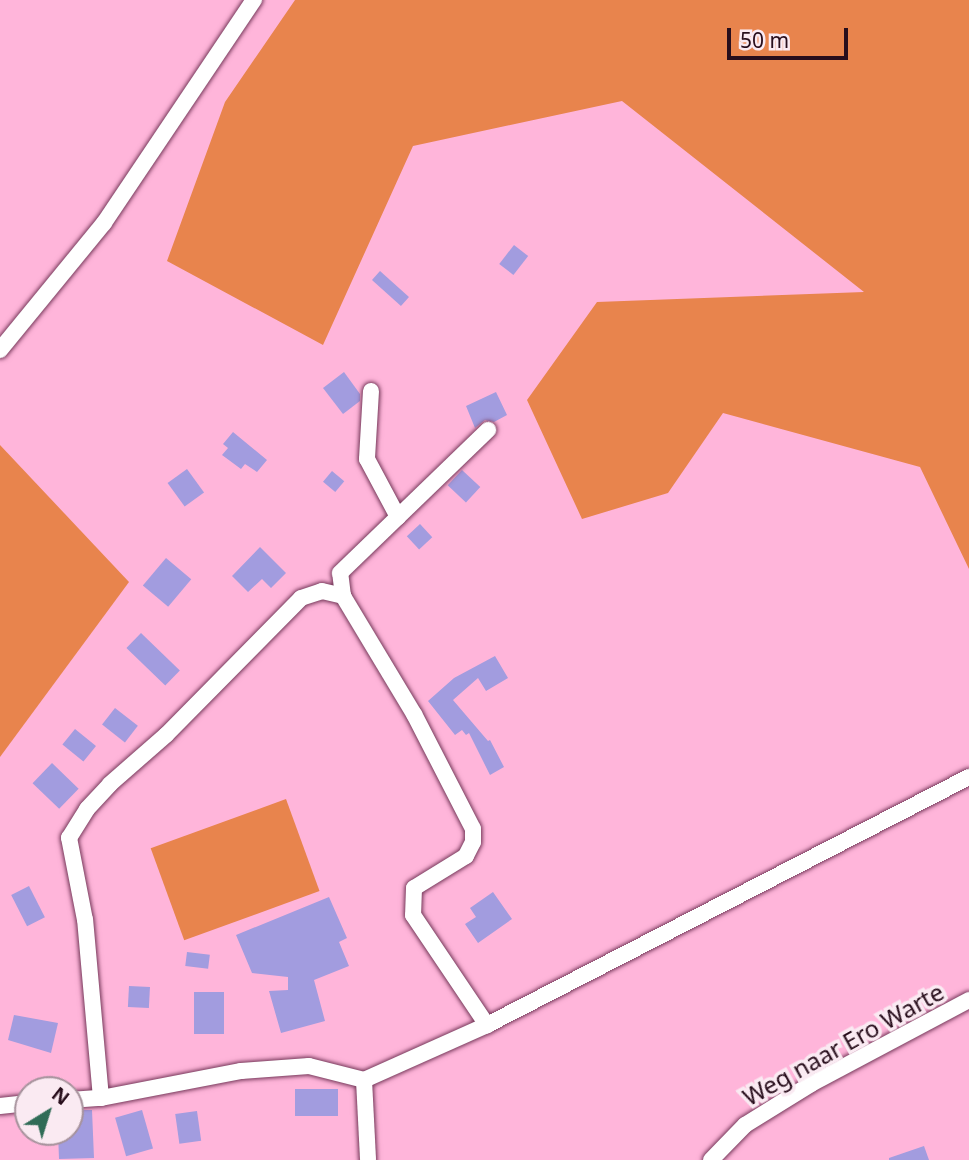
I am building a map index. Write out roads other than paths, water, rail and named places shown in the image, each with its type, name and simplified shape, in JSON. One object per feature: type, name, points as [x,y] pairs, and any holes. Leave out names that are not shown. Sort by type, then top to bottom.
[{"type":"street","points":[[0,350],[104,223],[254,0]]},
{"type":"street","points":[[371,391],[367,459],[398,517]]},
{"type":"street","points":[[487,1025],[413,915],[414,888],[466,856],[473,842],[473,829],[414,714],[343,596],[340,573],[488,430]]},
{"type":"street","points":[[101,1098],[85,920],[69,838],[87,809],[110,784],[166,735],[301,598],[322,591],[343,596]]},
{"type":"street","points":[[84,1099],[240,1071],[309,1066],[364,1080],[487,1025],[969,777]]},
{"type":"street","name":"Weg naar Ero Warte","points":[[712,1160],[745,1125],[811,1084],[969,1000]]},
{"type":"street","points":[[364,1080],[368,1160]]}]
